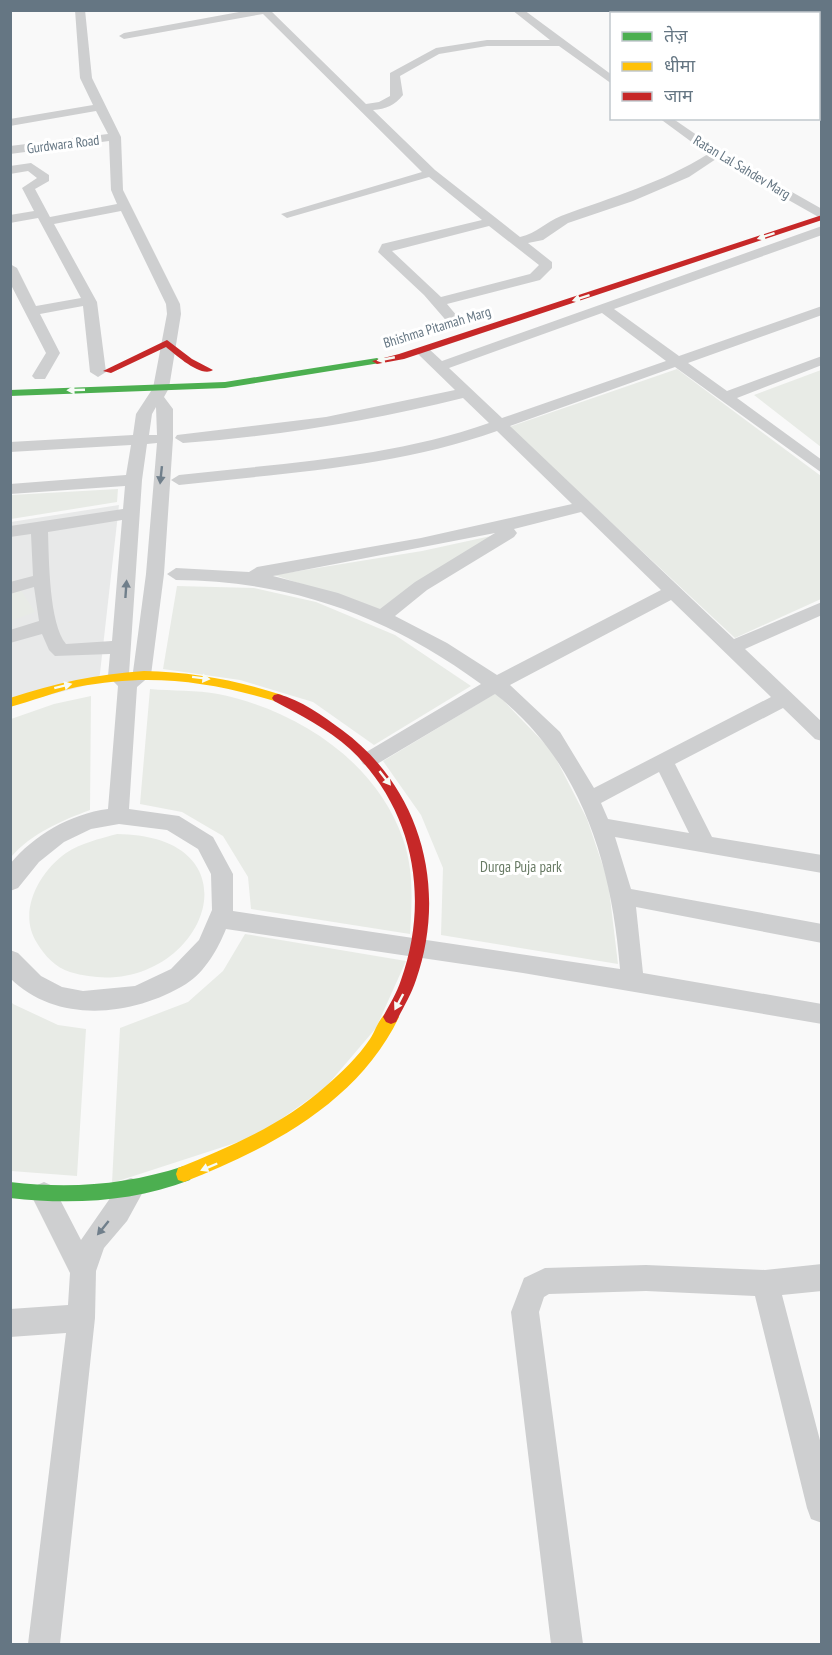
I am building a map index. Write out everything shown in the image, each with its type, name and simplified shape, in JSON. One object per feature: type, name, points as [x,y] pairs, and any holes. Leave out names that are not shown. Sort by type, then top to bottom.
[{"type":"main road","points":[[742,228],[822,202]]},
{"type":"main road","name":"Bhishma Pitamah Marg","points":[[10,393],[159,393],[312,373],[423,351],[822,216]]},
{"type":"main road","name":"Bhishma Pitamah Marg","points":[[449,324],[469,318]]},
{"type":"main road","points":[[167,343],[189,360],[213,370],[97,372],[167,343]]},
{"type":"main road","points":[[275,363],[331,354]]},
{"type":"main road","points":[[10,702],[68,685],[130,678],[217,680],[286,700],[317,716],[345,736],[370,759],[394,789],[412,824],[422,863],[425,904],[420,947],[405,992],[379,1037],[345,1079],[301,1117],[250,1149],[202,1170],[131,1190],[44,1195],[10,1190]]},
{"type":"street","points":[[80,10],[86,78],[115,137],[116,184],[173,304],[174,315],[167,343],[153,370],[174,439],[155,574],[130,678],[118,816]]},
{"type":"street","points":[[124,36],[264,11],[432,173],[520,241],[547,265],[535,277],[437,302]]},
{"type":"street","points":[[522,14],[610,80]]},
{"type":"street","points":[[364,107],[378,106],[393,101],[397,95],[394,75],[436,51],[487,43],[561,44]]},
{"type":"street","points":[[10,123],[99,107]]},
{"type":"street","name":"Ratan Lal Sahdev Marg","points":[[667,120],[717,154],[822,216]]},
{"type":"street","name":"Gurdwara Road","points":[[10,150],[115,137]]},
{"type":"street","points":[[520,241],[538,237],[563,220],[628,198],[686,174],[717,154]]},
{"type":"street","points":[[10,170],[32,167],[45,178],[28,188],[89,301],[97,372]]},
{"type":"street","points":[[287,214],[432,173]]},
{"type":"street","points":[[10,219],[44,217],[125,206]]},
{"type":"street","points":[[449,324],[437,302],[385,252],[387,247],[494,221]]},
{"type":"street","points":[[441,366],[822,230]]},
{"type":"street","points":[[11,269],[52,353],[41,376]]},
{"type":"street","points":[[31,311],[89,301]]},
{"type":"street","points":[[602,307],[822,468]]},
{"type":"street","points":[[179,480],[294,469],[407,452],[500,426],[822,310]]},
{"type":"street","points":[[423,351],[671,592],[822,734]]},
{"type":"street","points":[[726,396],[822,360]]},
{"type":"street","points":[[10,447],[237,434],[329,422],[407,408],[467,392]]},
{"type":"street","points":[[130,678],[122,647],[134,480],[139,440],[148,406],[159,393]]},
{"type":"street","points":[[10,489],[134,480]]},
{"type":"street","points":[[176,574],[240,576],[381,554],[526,522],[583,506]]},
{"type":"street","points":[[10,532],[132,513]]},
{"type":"street","points":[[383,616],[421,586],[526,522]]},
{"type":"street","points":[[39,527],[48,625],[58,650],[122,647]]},
{"type":"street","points":[[240,576],[321,594],[383,616],[436,644],[496,684],[553,737],[588,800],[623,896],[632,980]]},
{"type":"street","points":[[10,588],[42,579]]},
{"type":"street","points":[[370,759],[496,684],[671,592]]},
{"type":"street","points":[[730,648],[822,608]]},
{"type":"street","points":[[10,637],[48,625]]},
{"type":"street","points":[[588,800],[783,699]]},
{"type":"street","points":[[663,760],[705,844]]},
{"type":"street","points":[[10,882],[34,852],[52,838],[84,824],[118,816],[150,818],[180,826],[196,836],[209,849],[219,864],[225,881],[226,900],[223,919],[206,951],[185,971],[158,988],[117,1000],[76,1000],[57,995],[25,977],[10,960]]},
{"type":"street","points":[[599,826],[822,864]]},
{"type":"street","points":[[623,896],[822,934]]},
{"type":"street","points":[[223,919],[632,980],[822,1014]]},
{"type":"street","points":[[44,1644],[81,1318],[83,1270],[94,1240],[118,1212],[131,1190]]},
{"type":"street","points":[[44,1195],[83,1270]]},
{"type":"street","points":[[567,1644],[525,1311],[534,1288],[545,1281],[646,1278],[765,1283],[822,1277]]},
{"type":"street","points":[[765,1283],[822,1508]]},
{"type":"street","points":[[10,1323],[81,1318]]},
{"type":"shaded area","points":[[119,505],[99,682],[11,705],[11,522]]},
{"type":"green space","points":[[677,369],[821,476],[821,599],[735,638],[509,427]]},
{"type":"green space","points":[[822,370],[821,447],[754,395]]},
{"type":"green space","points":[[118,489],[117,502],[11,519],[11,495]]},
{"type":"green space","points":[[491,536],[381,610],[274,575],[422,551]]},
{"type":"green space","points":[[177,586],[254,588],[316,602],[395,635],[471,686],[374,745],[313,702],[240,680],[163,669]]},
{"type":"green space","points":[[20,589],[35,612],[11,621],[11,593]]},
{"type":"green space","points":[[150,689],[218,694],[276,712],[330,743],[353,763],[374,786],[391,811],[407,851],[412,898],[410,934],[251,909],[248,877],[223,836],[182,812],[140,804]]},
{"type":"green space","name":"Durga Puja park","points":[[496,693],[552,751],[587,819],[608,881],[618,964],[441,935],[443,868],[421,815],[383,761]]},
{"type":"green space","points":[[91,696],[90,810],[38,834],[11,857],[11,719],[54,704]]},
{"type":"green space","points":[[117,834],[165,842],[193,862],[204,889],[200,918],[182,946],[153,967],[115,977],[70,972],[55,964],[47,956],[31,931],[30,906],[34,894],[47,871],[66,853],[84,844]]},
{"type":"green space","points":[[245,934],[406,961],[376,1028],[325,1088],[257,1136],[112,1183],[120,1028],[188,1002],[223,971]]},
{"type":"green space","points":[[10,1000],[13,1004],[58,1025],[86,1029],[77,1176],[11,1171]]},
{"type":"traffic: fast","points":[[10,393],[225,385],[377,361]]},
{"type":"traffic: fast","points":[[10,1190],[54,1194],[98,1193],[141,1186],[184,1174]]},
{"type":"traffic: slow","points":[[10,703],[76,683],[144,675],[211,680],[245,687],[278,698]]},
{"type":"traffic: slow","points":[[184,1174],[244,1148],[274,1132],[330,1093],[375,1045],[391,1017]]},
{"type":"traffic: jam","points":[[377,361],[401,357],[822,217]]},
{"type":"traffic: jam","points":[[108,371],[167,343],[189,361],[208,370]]},
{"type":"traffic: jam","points":[[278,698],[320,720],[354,746],[382,775],[403,809],[416,846],[422,886],[420,930],[410,976],[391,1017]]}]
